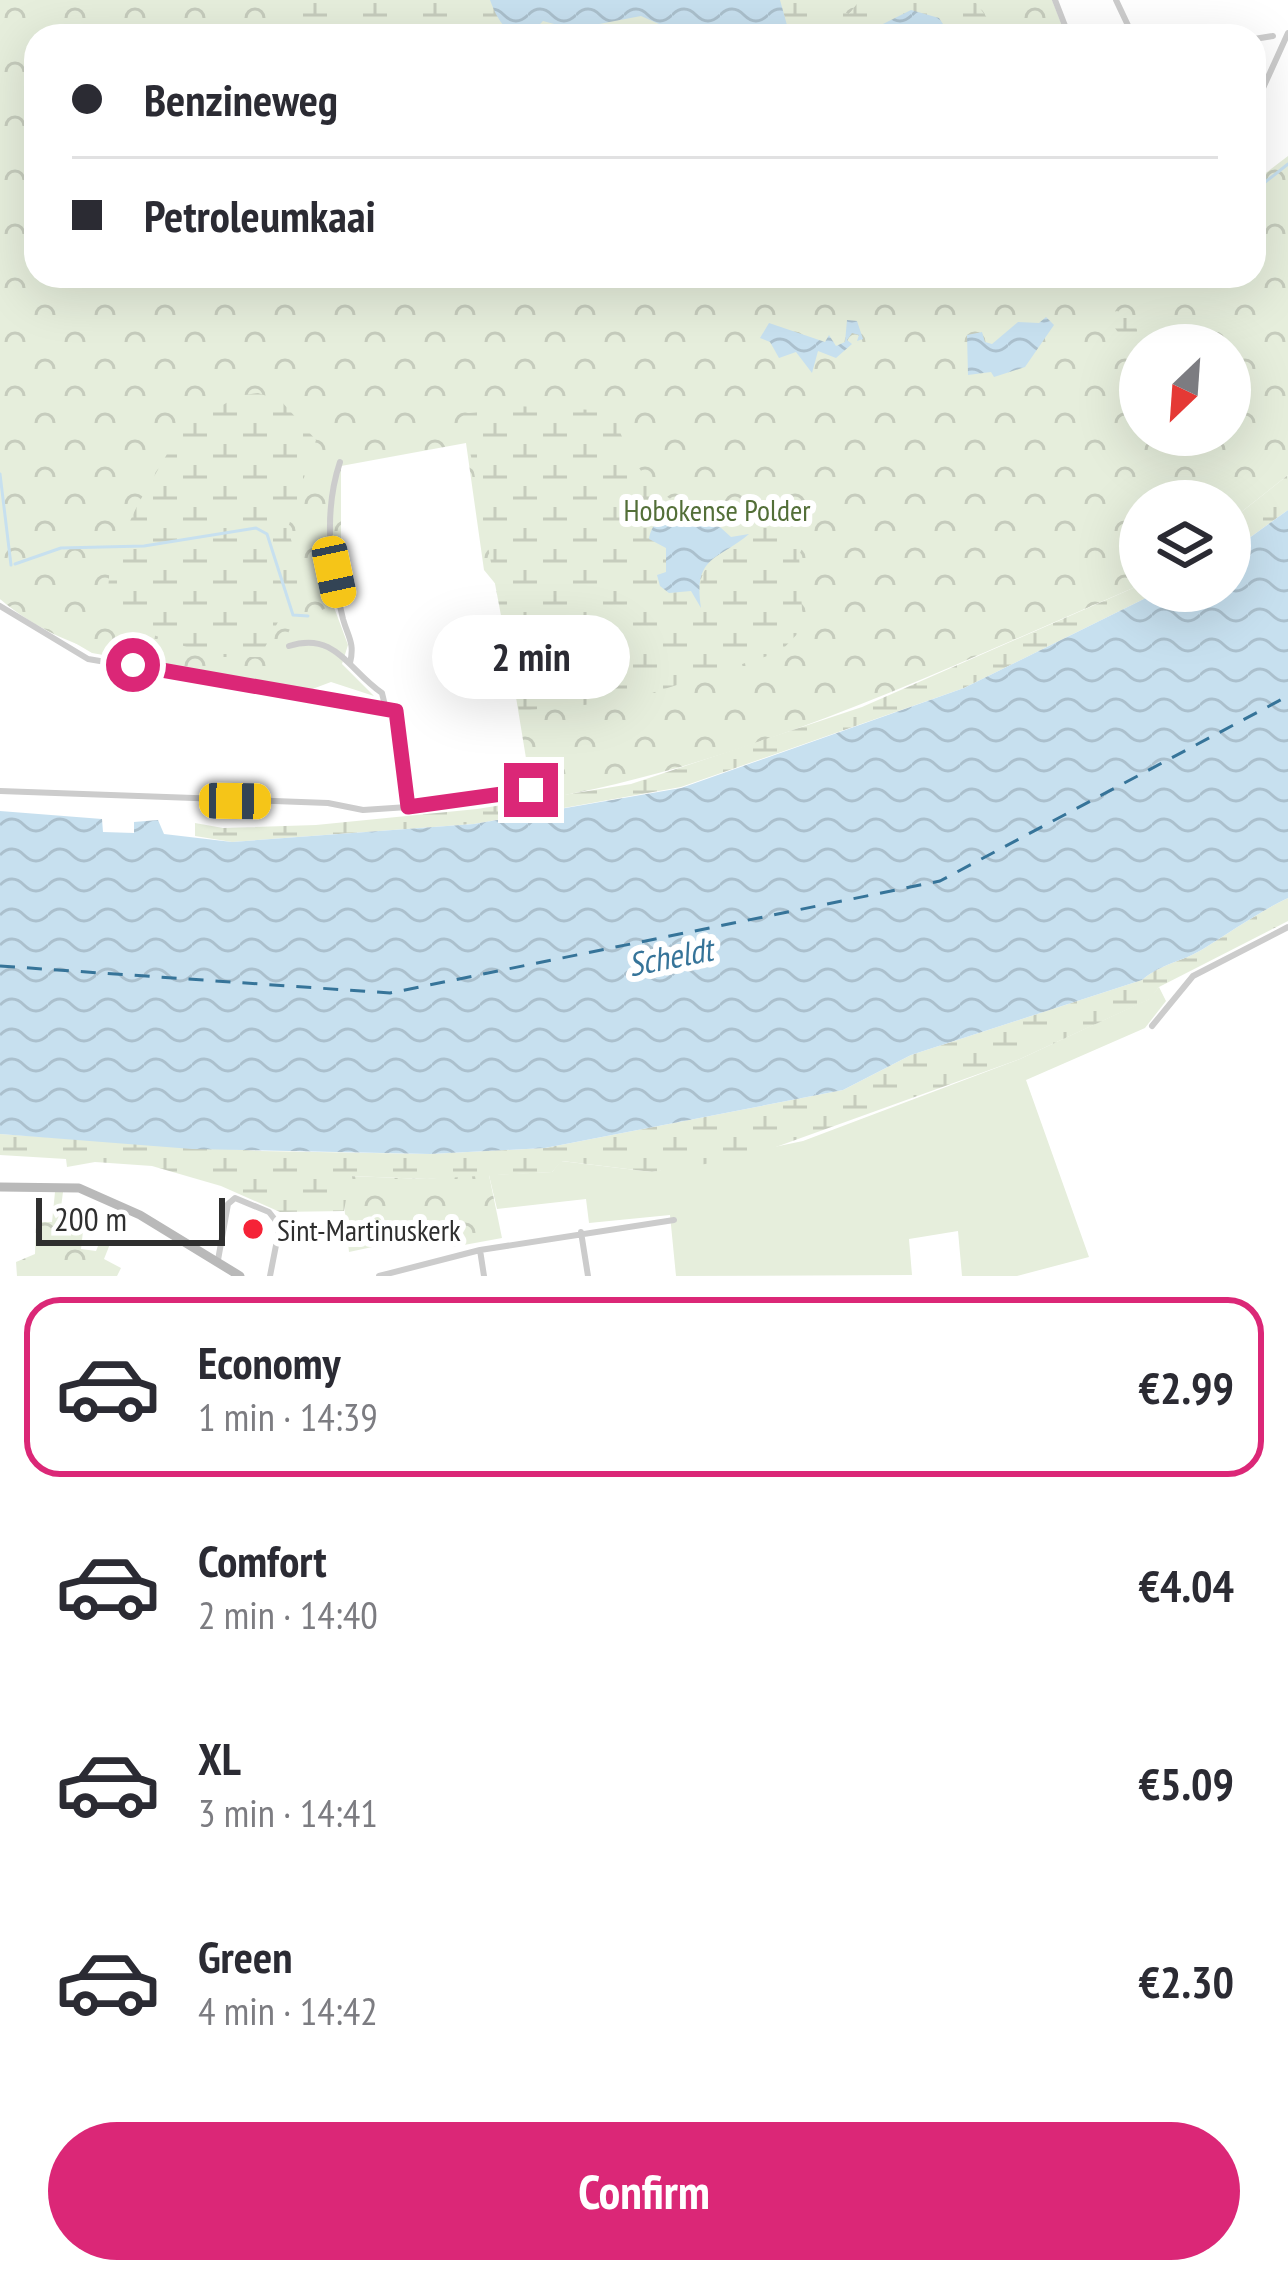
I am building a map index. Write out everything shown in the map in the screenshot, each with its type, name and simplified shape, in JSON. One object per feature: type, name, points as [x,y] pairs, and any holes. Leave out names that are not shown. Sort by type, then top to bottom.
[{"type":"street","points":[[1266,81],[1288,33]]},
{"type":"street","points":[[1266,37],[1273,36]]},
{"type":"street","points":[[340,462],[331,488],[328,538],[342,616],[354,642],[350,663]]},
{"type":"street","points":[[0,606],[88,659],[396,711],[408,807]]},
{"type":"street","points":[[289,646],[321,641],[382,693],[386,710]]},
{"type":"street","points":[[0,791],[328,803],[363,810],[531,790]]},
{"type":"street","points":[[1152,1025],[1193,976],[1288,927]]},
{"type":"street","points":[[0,1187],[66,1186],[117,1203],[240,1276]]},
{"type":"street","points":[[218,1260],[224,1216],[235,1198],[269,1212],[277,1226],[269,1276]]},
{"type":"street","points":[[385,1275],[480,1250],[674,1220]]},
{"type":"street","points":[[581,1232],[588,1276]]},
{"type":"street","points":[[480,1250],[484,1276]]},
{"type":"green space","name":"Hobokense Polder","points":[[0,0],[1052,0],[1061,24],[24,24],[24,288],[1266,288],[1266,173],[1288,156],[1288,475],[1251,504],[1251,480],[1119,480],[1119,594],[842,711],[691,764],[533,801],[498,587],[484,570],[466,443],[341,466],[341,550],[354,594],[292,625],[264,682],[125,659],[60,637],[0,599]]},
{"type":"green space","points":[[306,0],[490,0],[502,24],[281,24]]},
{"type":"green space","points":[[780,0],[837,0],[841,11],[849,14],[860,0],[974,0],[992,24],[787,24]]},
{"type":"green space","points":[[641,16],[659,24],[599,24]]},
{"type":"green space","points":[[1110,313],[1131,316],[1134,324],[1119,324],[1119,334],[1109,320]]},
{"type":"green space","points":[[258,393],[281,401],[316,440],[288,528],[301,577],[260,657],[214,657],[126,625],[108,591],[110,564],[181,430],[238,396]]},
{"type":"green space","points":[[0,398],[291,597],[328,591],[348,645],[342,664],[374,696],[331,682],[307,691],[92,653],[0,599]]},
{"type":"green space","points":[[1118,398],[1119,411],[1111,412],[1104,406]]},
{"type":"green space","points":[[516,406],[613,411],[640,469],[653,485],[686,507],[730,514],[786,506],[803,522],[806,540],[799,555],[803,628],[780,652],[627,701],[519,711],[463,414]],"holes":[[[717,524],[722,532],[741,537],[705,571],[701,603],[691,591],[669,593],[666,548],[658,539]]]},
{"type":"green space","points":[[1288,475],[1288,510],[1251,537],[1251,504]]},
{"type":"green space","points":[[1119,594],[1119,611],[964,688],[681,787],[474,824],[232,842],[195,836],[195,823],[223,828],[316,825],[477,809],[631,784],[862,707]]},
{"type":"green space","points":[[1288,898],[1288,921],[1159,987],[1150,999],[1020,1059],[745,1158],[652,1172],[562,1161],[552,1172],[427,1179],[350,1176],[344,1211],[280,1212],[221,1186],[152,1166],[95,1162],[67,1167],[66,1159],[0,1155],[0,1134],[260,1151],[430,1154],[545,1148],[843,1090],[911,1055],[1142,980]]},
{"type":"green space","points":[[1159,987],[1166,1001],[1145,1028],[1026,1080],[1089,1257],[1017,1276],[962,1276],[958,1231],[909,1239],[912,1275],[676,1276],[670,1215],[589,1223],[586,1199],[497,1209],[489,1175],[552,1172],[561,1161],[652,1172],[803,1141],[1020,1059],[1149,999]]},
{"type":"green space","points":[[489,1175],[502,1238],[453,1247],[447,1231],[349,1252],[343,1195],[349,1176],[427,1179]]},
{"type":"green space","points":[[55,1192],[63,1192],[60,1215],[84,1222],[81,1249],[96,1251],[100,1241],[110,1244],[104,1259],[121,1268],[117,1276],[17,1276],[16,1262],[35,1254],[36,1222],[52,1222]]},
{"type":"water","points":[[490,0],[780,0],[787,24],[659,24],[641,16],[599,24],[502,24]]},
{"type":"water","points":[[911,10],[939,18],[943,24],[883,24]]},
{"type":"water","points":[[1046,317],[1054,325],[1025,367],[994,377],[991,372],[968,375],[967,335],[982,332],[985,342],[992,344],[1018,322],[1039,323]]},
{"type":"water","points":[[847,320],[857,321],[863,339],[857,341],[859,335],[852,333],[847,340],[852,344],[836,358],[818,351],[812,373],[796,352],[779,358],[770,342],[760,338],[769,323],[825,342],[829,335],[836,346],[845,342]]},
{"type":"water","points":[[681,507],[710,518],[731,537],[749,534],[704,569],[701,608],[691,591],[669,593],[660,586],[657,575],[666,572],[666,548],[649,539],[660,518]]},
{"type":"water","name":"Scheldt","points":[[1288,510],[1288,898],[1142,980],[911,1055],[843,1090],[545,1148],[430,1154],[192,1149],[0,1134],[0,811],[102,819],[103,832],[134,833],[134,822],[158,820],[164,834],[232,842],[474,824],[681,788],[964,688],[1119,611],[1251,612],[1251,537]]},
{"type":"waterway","points":[[1266,181],[1288,164]]},
{"type":"waterway","points":[[0,474],[11,565]]},
{"type":"waterway","points":[[15,564],[61,548],[144,546],[256,528],[267,534],[293,615],[308,616]]},
{"type":"ferry route","points":[[0,966],[390,993],[940,881],[1288,696]]},
{"type":"place","name":"Sint-Martinuskerk","points":[[253,1229]]},
{"type":"route","points":[[133,665],[396,711],[408,807],[531,790]]}]
